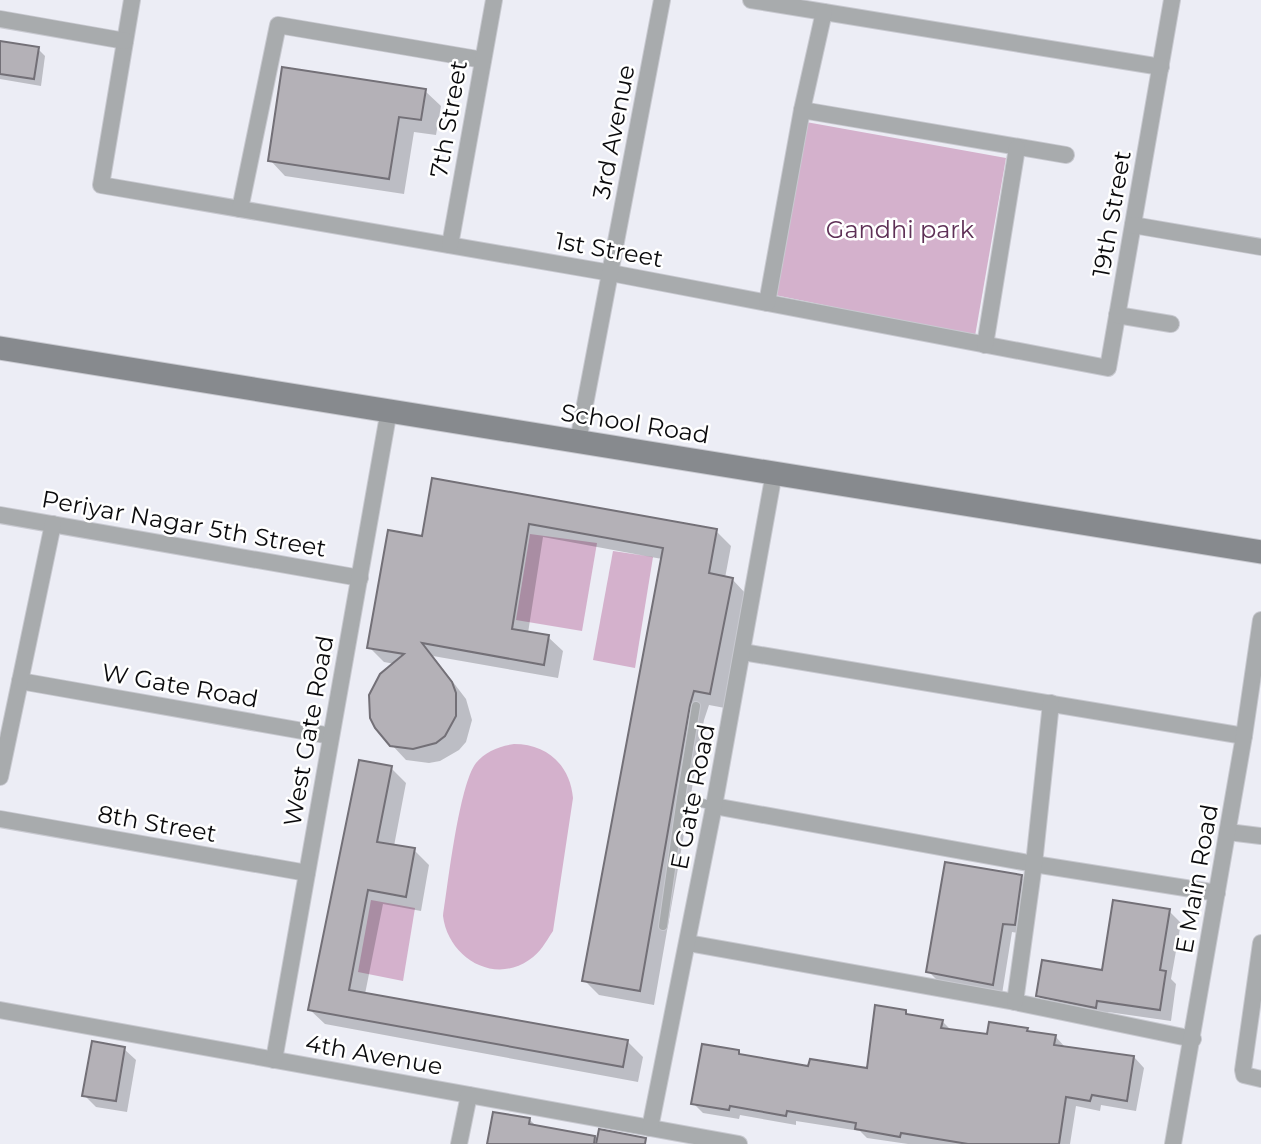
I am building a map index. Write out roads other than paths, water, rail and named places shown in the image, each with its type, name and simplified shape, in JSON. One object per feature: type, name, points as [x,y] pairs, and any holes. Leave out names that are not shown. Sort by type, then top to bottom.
[{"type":"street","points":[[0,19],[125,41],[132,0]]},
{"type":"street","name":"7th Street","points":[[450,245],[494,0]]},
{"type":"street","name":"3rd Avenue","points":[[578,441],[662,0]]},
{"type":"street","points":[[751,0],[1161,67]]},
{"type":"street","name":"19th Street","points":[[1108,368],[1172,0]]},
{"type":"street","points":[[767,303],[802,110],[824,12]]},
{"type":"street","points":[[240,209],[278,25],[483,60]]},
{"type":"street","name":"1st Street","points":[[125,41],[102,186],[611,273],[1108,368]]},
{"type":"street","points":[[802,110],[1066,155]]},
{"type":"street","points":[[985,345],[1017,148]]},
{"type":"street","points":[[1133,225],[1261,247]]},
{"type":"street","points":[[1117,315],[1171,324]]},
{"type":"street","name":"School Road","points":[[0,348],[1261,552]]},
{"type":"street","name":"West Gate Road","points":[[274,1060],[388,410]]},
{"type":"street","name":"E Gate Road","points":[[650,1128],[714,806],[774,473]]},
{"type":"street","name":"Periyar Nagar 5th Street","points":[[0,515],[360,578]]},
{"type":"street","points":[[0,777],[52,524]]},
{"type":"street","name":"E Main Road","points":[[1173,1144],[1228,832],[1261,620]]},
{"type":"street","points":[[743,652],[1244,736]]},
{"type":"street","name":"W Gate Road","points":[[20,681],[331,736]]},
{"type":"street","points":[[1015,1002],[1034,864],[1051,704]]},
{"type":"street","points":[[714,806],[1034,864],[1217,893]]},
{"type":"street","name":"8th Street","points":[[0,819],[307,873]]},
{"type":"street","points":[[1228,832],[1261,836]]},
{"type":"street","points":[[688,943],[1015,1002],[1193,1039]]},
{"type":"street","points":[[1260,953],[1242,1070],[1244,1075],[1261,1079]]},
{"type":"street","name":"4th Avenue","points":[[0,1010],[739,1144]]},
{"type":"street","points":[[459,1144],[469,1095]]},
{"type":"lane","points":[[663,926],[696,706]]},
{"type":"lane","points":[[681,799],[714,806]]},
{"type":"park label","name":"Gandhi park","points":[[900,230]]}]
